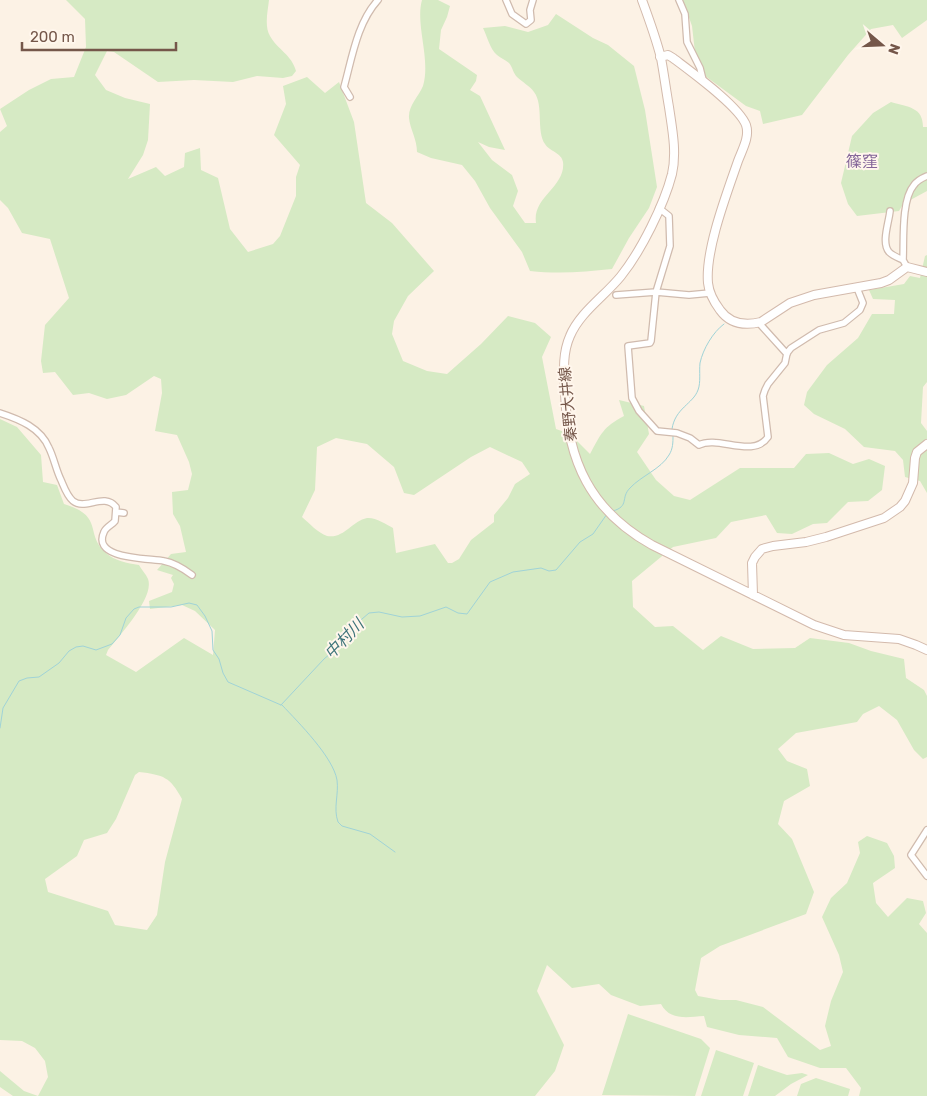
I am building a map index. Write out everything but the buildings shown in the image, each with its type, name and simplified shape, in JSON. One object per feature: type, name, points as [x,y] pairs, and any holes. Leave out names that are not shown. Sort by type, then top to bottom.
[{"type":"main road","name":"秦野大井線","points":[[642,0],[660,57],[670,116],[674,150],[671,177],[659,208],[632,262],[577,323],[570,336],[565,351],[564,365],[567,428],[576,460],[590,489],[614,519],[641,539],[668,554],[814,625],[834,632],[856,636],[899,639],[927,650]]},
{"type":"main road","points":[[660,57],[668,55],[674,58],[703,80],[743,119],[747,130],[712,247],[708,272],[710,293],[725,317],[731,321],[747,324],[758,323],[790,304],[814,296],[890,280],[905,264],[927,272]]},
{"type":"main road","points":[[753,595],[752,563],[762,549],[826,537],[884,518],[900,507],[905,501],[912,483],[917,452],[927,444]]},
{"type":"street","points":[[350,97],[344,87],[358,36],[363,21],[378,0]]},
{"type":"street","points":[[506,0],[512,14],[526,24],[531,20],[530,10],[533,0]]},
{"type":"street","points":[[678,0],[685,14],[687,42],[700,68],[703,80]]},
{"type":"street","points":[[905,264],[906,202],[913,186],[927,176]]},
{"type":"street","points":[[659,208],[669,216],[670,240],[656,292],[650,343],[628,346],[632,398],[657,431],[690,438],[699,445],[706,441],[735,446],[758,446],[765,441],[768,437],[763,396],[768,384],[785,364],[787,354],[792,348],[820,330],[844,323],[860,310],[863,303],[856,288]]},
{"type":"street","points":[[890,211],[886,239],[887,248],[890,253],[905,264]]},
{"type":"street","points":[[616,295],[656,292],[689,295],[710,293]]},
{"type":"street","points":[[758,323],[787,354]]},
{"type":"street","points":[[0,413],[24,423],[40,434],[49,448],[65,489],[73,501],[82,504],[94,501],[110,502],[116,507],[115,521],[106,529],[103,535],[106,549],[109,552],[166,561],[192,575]]},
{"type":"street","points":[[116,512],[124,512]]},
{"type":"street","points":[[927,830],[910,855],[927,876]]},
{"type":"green space","points":[[66,0],[269,0],[268,32],[273,41],[294,65],[296,71],[292,76],[283,78],[257,76],[233,82],[194,80],[158,82],[114,52],[107,51],[95,75],[106,90],[125,98],[150,104],[148,140],[143,155],[128,179],[156,167],[165,176],[184,167],[185,153],[200,148],[201,170],[218,178],[230,229],[248,252],[273,244],[280,236],[296,196],[296,177],[300,165],[274,135],[286,104],[283,86],[307,77],[325,93],[339,82],[354,122],[366,203],[392,223],[434,271],[408,296],[394,321],[392,334],[403,361],[427,371],[447,374],[481,344],[508,316],[535,323],[551,337],[542,357],[556,429],[570,434],[590,454],[603,432],[611,424],[624,416],[619,400],[644,406],[649,434],[637,452],[656,480],[674,496],[690,500],[740,468],[794,468],[806,454],[829,453],[853,464],[869,459],[885,466],[882,490],[868,501],[848,502],[827,523],[813,524],[792,534],[777,533],[766,515],[731,522],[716,538],[673,547],[632,581],[633,607],[655,627],[673,626],[703,650],[721,636],[753,649],[795,648],[810,638],[849,643],[871,651],[904,659],[906,678],[924,690],[927,696],[927,757],[923,759],[914,750],[897,720],[879,706],[863,714],[857,722],[796,733],[778,749],[787,761],[807,769],[810,786],[784,801],[778,824],[792,839],[814,892],[806,914],[720,946],[701,958],[695,990],[698,996],[720,1000],[736,1000],[763,1007],[820,1050],[831,1046],[825,1026],[831,1001],[843,972],[839,955],[822,917],[831,898],[847,883],[860,853],[858,842],[867,836],[887,843],[894,856],[895,868],[873,883],[876,903],[888,917],[907,898],[923,901],[926,913],[919,924],[927,933],[927,1096],[859,1096],[861,1088],[846,1068],[820,1068],[788,1057],[777,1038],[739,1035],[707,1027],[704,1016],[674,1016],[661,1004],[640,1006],[611,995],[599,984],[572,988],[547,965],[537,991],[564,1045],[555,1071],[535,1096],[38,1096],[48,1077],[45,1061],[35,1048],[22,1041],[0,1040],[0,419],[17,427],[41,455],[43,482],[57,485],[64,504],[85,514],[90,520],[96,539],[106,553],[117,560],[139,565],[148,579],[149,587],[141,606],[106,655],[136,672],[184,638],[213,655],[215,630],[195,611],[182,605],[150,609],[149,601],[172,592],[174,584],[171,578],[173,575],[157,570],[171,554],[186,552],[180,526],[173,514],[172,492],[188,490],[192,474],[189,462],[177,435],[155,431],[162,393],[161,379],[154,376],[126,395],[107,399],[89,393],[73,395],[55,372],[43,373],[41,361],[45,325],[69,298],[50,239],[22,233],[8,208],[0,200],[0,132],[7,126],[0,109],[29,90],[51,79],[74,77],[86,47],[85,19]],"holes":[[[336,438],[367,444],[394,467],[404,493],[414,495],[471,457],[490,447],[522,462],[530,474],[515,484],[508,498],[494,515],[494,522],[471,540],[459,559],[448,563],[435,544],[396,553],[393,528],[380,521],[367,518],[357,522],[338,535],[327,536],[320,533],[302,517],[315,490],[317,447]],[[139,772],[155,774],[165,778],[174,786],[182,799],[165,862],[157,915],[147,930],[115,925],[108,911],[48,892],[45,879],[77,856],[84,840],[107,833],[116,819],[135,775]]]},
{"type":"green space","points":[[422,0],[438,0],[450,6],[441,30],[439,49],[477,75],[476,81],[470,90],[480,96],[505,150],[489,147],[478,142],[492,160],[512,175],[518,191],[513,206],[525,223],[536,223],[536,214],[539,206],[563,171],[563,162],[560,156],[547,146],[542,139],[537,97],[517,77],[509,63],[498,56],[483,28],[505,26],[528,32],[548,25],[556,14],[593,38],[608,45],[634,66],[645,110],[657,187],[649,208],[629,238],[612,269],[571,272],[530,271],[522,252],[490,208],[475,181],[462,165],[431,158],[417,152],[409,114],[423,86],[425,76],[420,20]]},
{"type":"green space","points":[[683,0],[927,0],[927,20],[902,38],[893,25],[871,29],[848,55],[802,115],[763,124],[760,111],[746,106],[697,70],[692,26]]},
{"type":"green space","points":[[891,102],[913,109],[920,115],[923,127],[927,127],[927,191],[903,204],[899,211],[857,216],[848,204],[841,183],[852,136],[873,113]]},
{"type":"green space","points":[[927,255],[927,382],[923,387],[921,423],[927,431],[927,493],[920,481],[905,477],[903,460],[895,451],[864,447],[845,429],[814,414],[804,405],[807,392],[827,365],[858,338],[872,314],[894,314],[895,300],[873,299],[869,290],[904,284],[910,276],[920,278],[925,256]]},
{"type":"green space","points":[[628,1014],[701,1039],[710,1048],[695,1096],[602,1095]]},
{"type":"green space","points":[[716,1050],[754,1063],[743,1096],[701,1096]]},
{"type":"green space","points":[[758,1065],[787,1075],[802,1073],[808,1075],[791,1084],[775,1096],[748,1096]]},
{"type":"green space","points":[[0,1071],[24,1091],[38,1096],[13,1096],[0,1087]]},
{"type":"green space","points":[[816,1078],[850,1089],[848,1096],[797,1096],[801,1084]]},
{"type":"waterway","name":"中村川","points":[[672,429],[680,411],[696,395],[700,380],[701,358],[712,336],[724,324]]},
{"type":"waterway","name":"中村川","points":[[613,511],[621,507],[630,488],[665,460],[671,450],[673,436]]},
{"type":"waterway","name":"中村川","points":[[281,705],[324,659],[338,647],[355,625],[369,613],[379,612],[402,617],[420,616],[446,607],[458,613],[467,614],[490,582],[513,572],[541,568],[549,571],[556,570],[580,542],[593,534],[607,514]]},
{"type":"waterway","name":"中村川","points":[[0,728],[3,708],[19,681],[39,677],[59,663],[69,651],[76,647],[83,646],[96,650],[112,644],[120,635],[126,618],[134,609],[139,607],[171,607],[189,603],[197,605],[212,631],[213,650],[219,659],[228,682],[281,705]]},
{"type":"waterway","points":[[282,705],[322,751],[334,771],[337,780],[336,812],[338,822],[342,826],[370,834],[395,852]]},
{"type":"district","name":"篠窪","points":[[862,161]]}]
